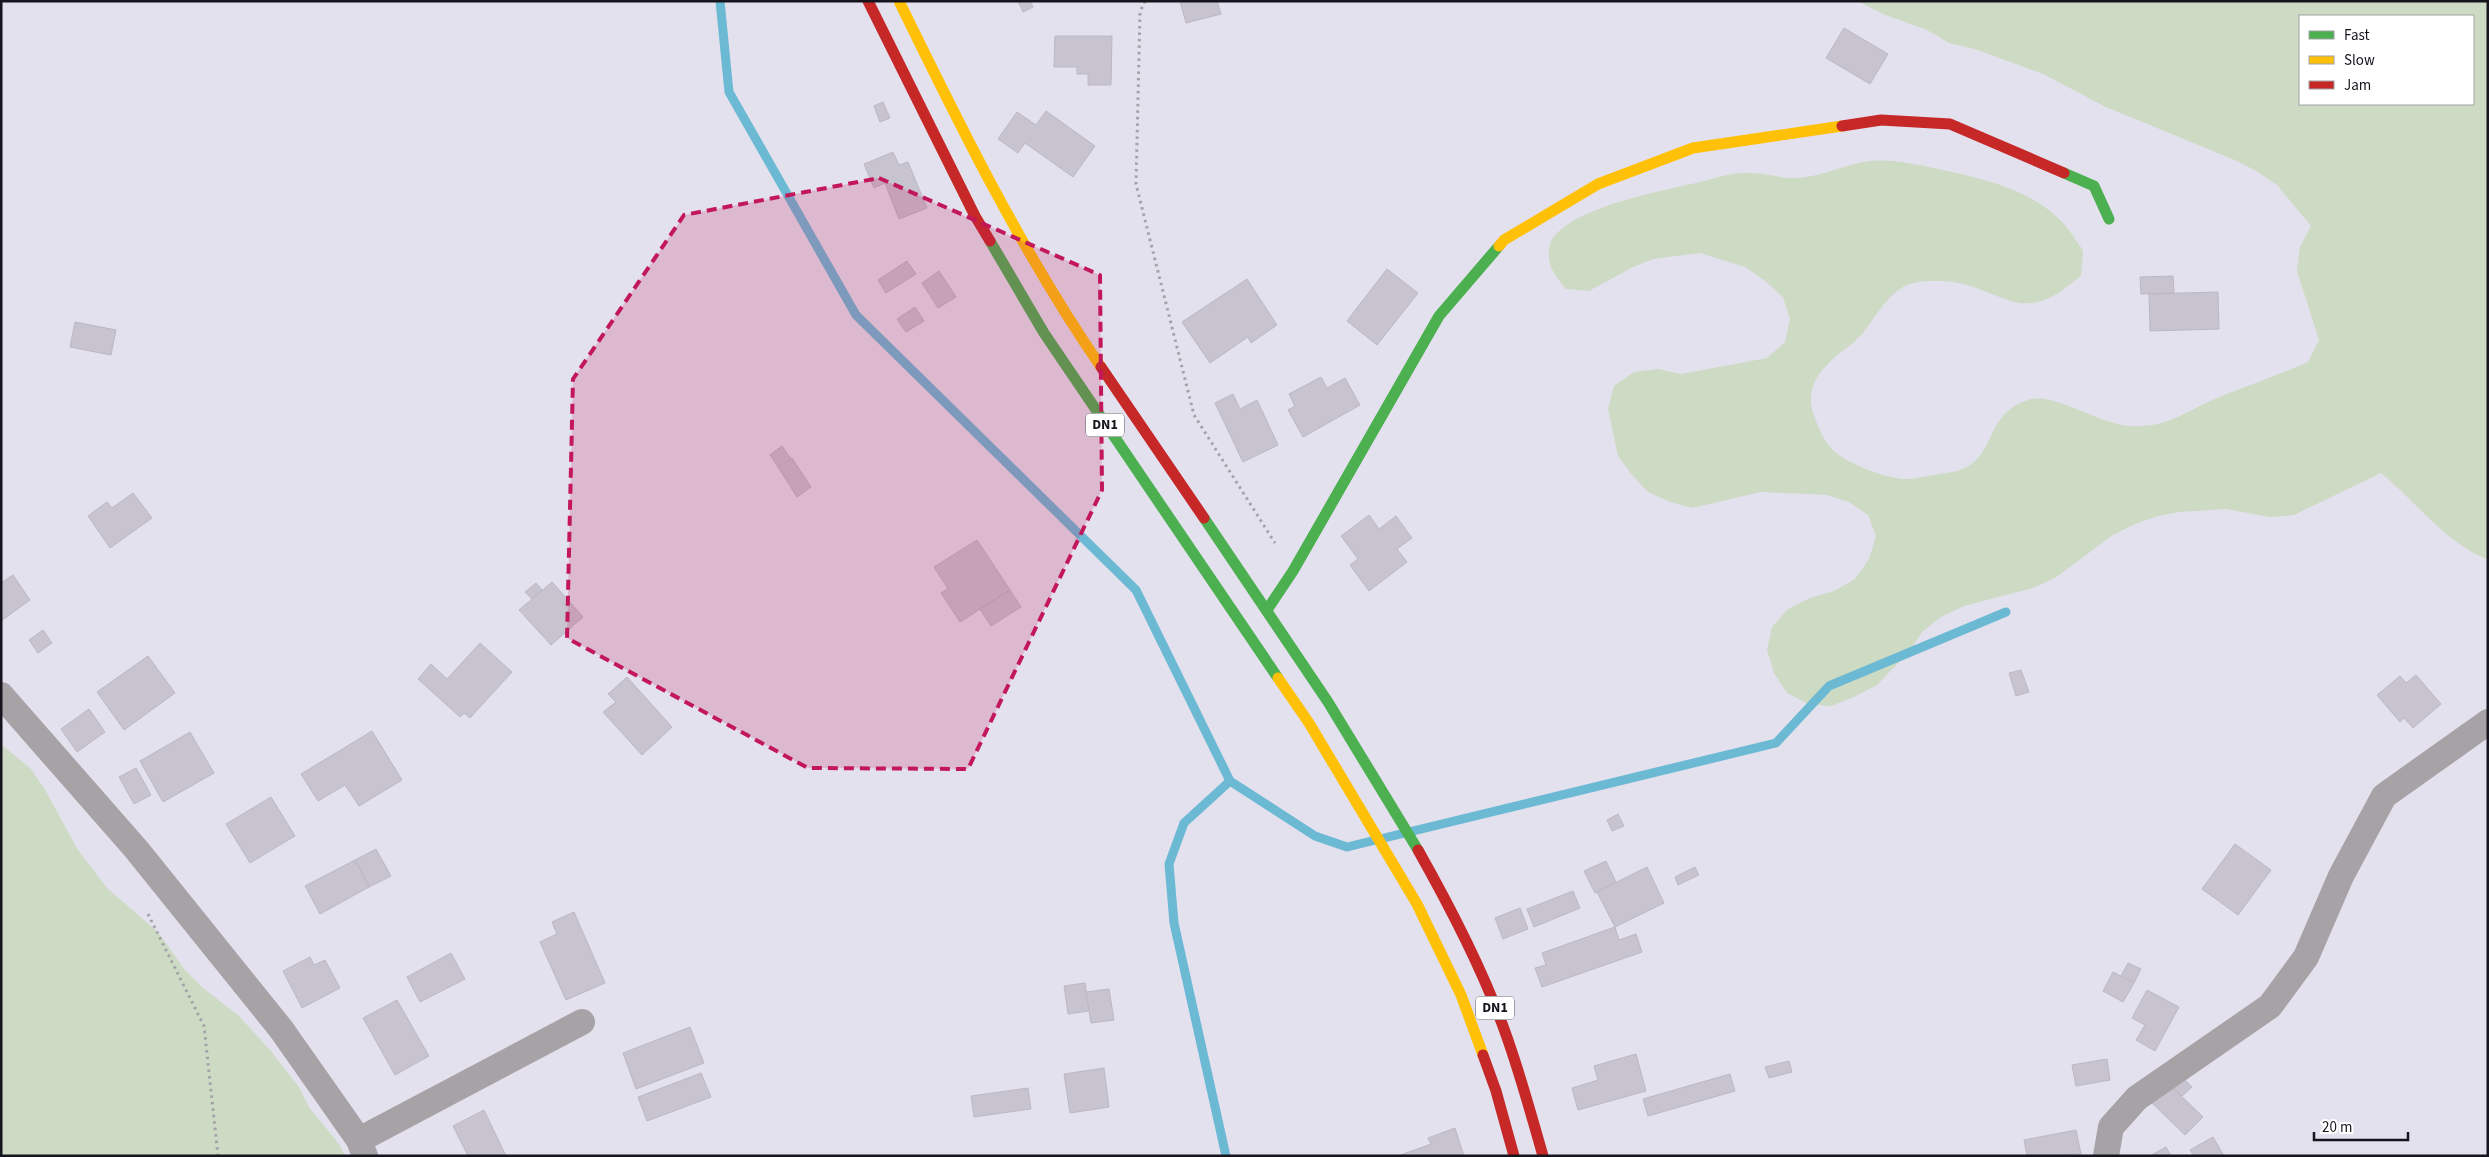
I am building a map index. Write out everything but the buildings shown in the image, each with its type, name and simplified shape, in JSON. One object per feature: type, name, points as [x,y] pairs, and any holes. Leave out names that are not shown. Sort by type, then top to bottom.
[{"type":"main road","name":"DN1","points":[[868,1],[975,216],[1044,333],[1298,707],[1374,829],[1404,882],[1461,995],[1496,1091],[1514,1156]]},
{"type":"main road","name":"DN1","points":[[899,1],[967,140],[1029,256],[1067,318],[1332,707],[1398,814],[1428,868],[1485,983],[1521,1080],[1543,1156]]},
{"type":"main road","points":[[1267,610],[1293,571],[1439,316],[1504,240],[1598,184],[1692,148],[1881,120],[1950,124],[2094,186],[2110,219]]},
{"type":"street","points":[[1,694],[136,849],[269,1014],[362,1148],[582,1022]]},
{"type":"street","points":[[2106,1156],[2112,1128],[2137,1098],[2270,1006],[2306,957],[2341,876],[2384,796],[2488,722]]},
{"type":"path","points":[[1145,1],[1140,12],[1136,184],[1194,415],[1293,571]]},
{"type":"path","points":[[146,910],[204,1026],[218,1156]]},
{"type":"highlighted area","points":[[879,178],[1100,275],[1102,490],[968,769],[808,768],[567,638],[573,379],[684,215]]},
{"type":"green space","points":[[1857,1],[2488,1],[2488,560],[2472,552],[2444,532],[2381,473],[2294,515],[2270,517],[2226,509],[2180,512],[2158,516],[2135,524],[2113,535],[2055,578],[2033,588],[1964,606],[1941,617],[1922,632],[1910,651],[1877,685],[1854,697],[1831,706],[1808,704],[1787,693],[1774,673],[1767,650],[1772,627],[1788,609],[1810,598],[1834,591],[1855,579],[1869,559],[1876,536],[1868,515],[1849,502],[1827,495],[1761,492],[1692,508],[1670,502],[1648,492],[1618,456],[1608,409],[1614,386],[1634,372],[1658,369],[1681,374],[1767,358],[1785,342],[1790,319],[1783,297],[1745,267],[1700,253],[1653,259],[1631,268],[1589,291],[1566,289],[1553,271],[1549,261],[1549,249],[1556,235],[1570,223],[1614,203],[1730,174],[1754,173],[1797,178],[1870,161],[1896,161],[1975,177],[2013,190],[2047,208],[2061,221],[2083,252],[2081,275],[2059,292],[2041,301],[2025,303],[2010,301],[1962,284],[1932,281],[1907,285],[1899,289],[1886,301],[1860,336],[1829,363],[1816,379],[1812,391],[1811,404],[1818,427],[1830,447],[1838,455],[1854,464],[1897,478],[1918,478],[1967,467],[1979,457],[1999,421],[2007,412],[2031,399],[2041,398],[2052,401],[2106,421],[2130,426],[2144,426],[2166,422],[2217,398],[2308,362],[2319,340],[2297,271],[2300,247],[2311,226],[2277,185],[2237,161],[2106,107],[2043,74],[1975,49],[1949,43],[1927,30],[1883,14]]},
{"type":"green space","points":[[1,744],[30,768],[44,788],[78,850],[107,888],[158,932],[185,970],[202,987],[239,1016],[270,1050],[299,1087],[309,1107],[339,1144],[345,1156],[1,1156]]},
{"type":"waterway","points":[[720,1],[729,92],[856,315],[1136,590],[1230,781],[1315,836],[1347,847],[1776,743],[1829,686],[2006,612]]},
{"type":"waterway","points":[[1226,1156],[1174,923],[1169,864],[1184,823],[1230,781]]},
{"type":"traffic: fast","points":[[2064,173],[2094,186],[2109,219]]},
{"type":"traffic: fast","points":[[990,241],[1044,333],[1278,678]]},
{"type":"traffic: fast","points":[[1267,610],[1293,571],[1439,316],[1499,246]]},
{"type":"traffic: fast","points":[[1204,518],[1328,702],[1418,850]]},
{"type":"traffic: slow","points":[[899,1],[945,95],[1018,234],[1101,367]]},
{"type":"traffic: slow","points":[[1499,246],[1504,240],[1598,184],[1693,148],[1842,126]]},
{"type":"traffic: slow","points":[[1278,678],[1309,723],[1417,904],[1461,995],[1483,1055]]},
{"type":"traffic: jam","points":[[868,1],[975,216],[990,241]]},
{"type":"traffic: jam","points":[[1842,126],[1881,120],[1950,124],[2064,173]]},
{"type":"traffic: jam","points":[[1101,367],[1204,518]]},
{"type":"traffic: jam","points":[[1418,850],[1463,934],[1492,999],[1513,1054],[1543,1156]]},
{"type":"traffic: jam","points":[[1483,1055],[1496,1091],[1514,1156]]}]
